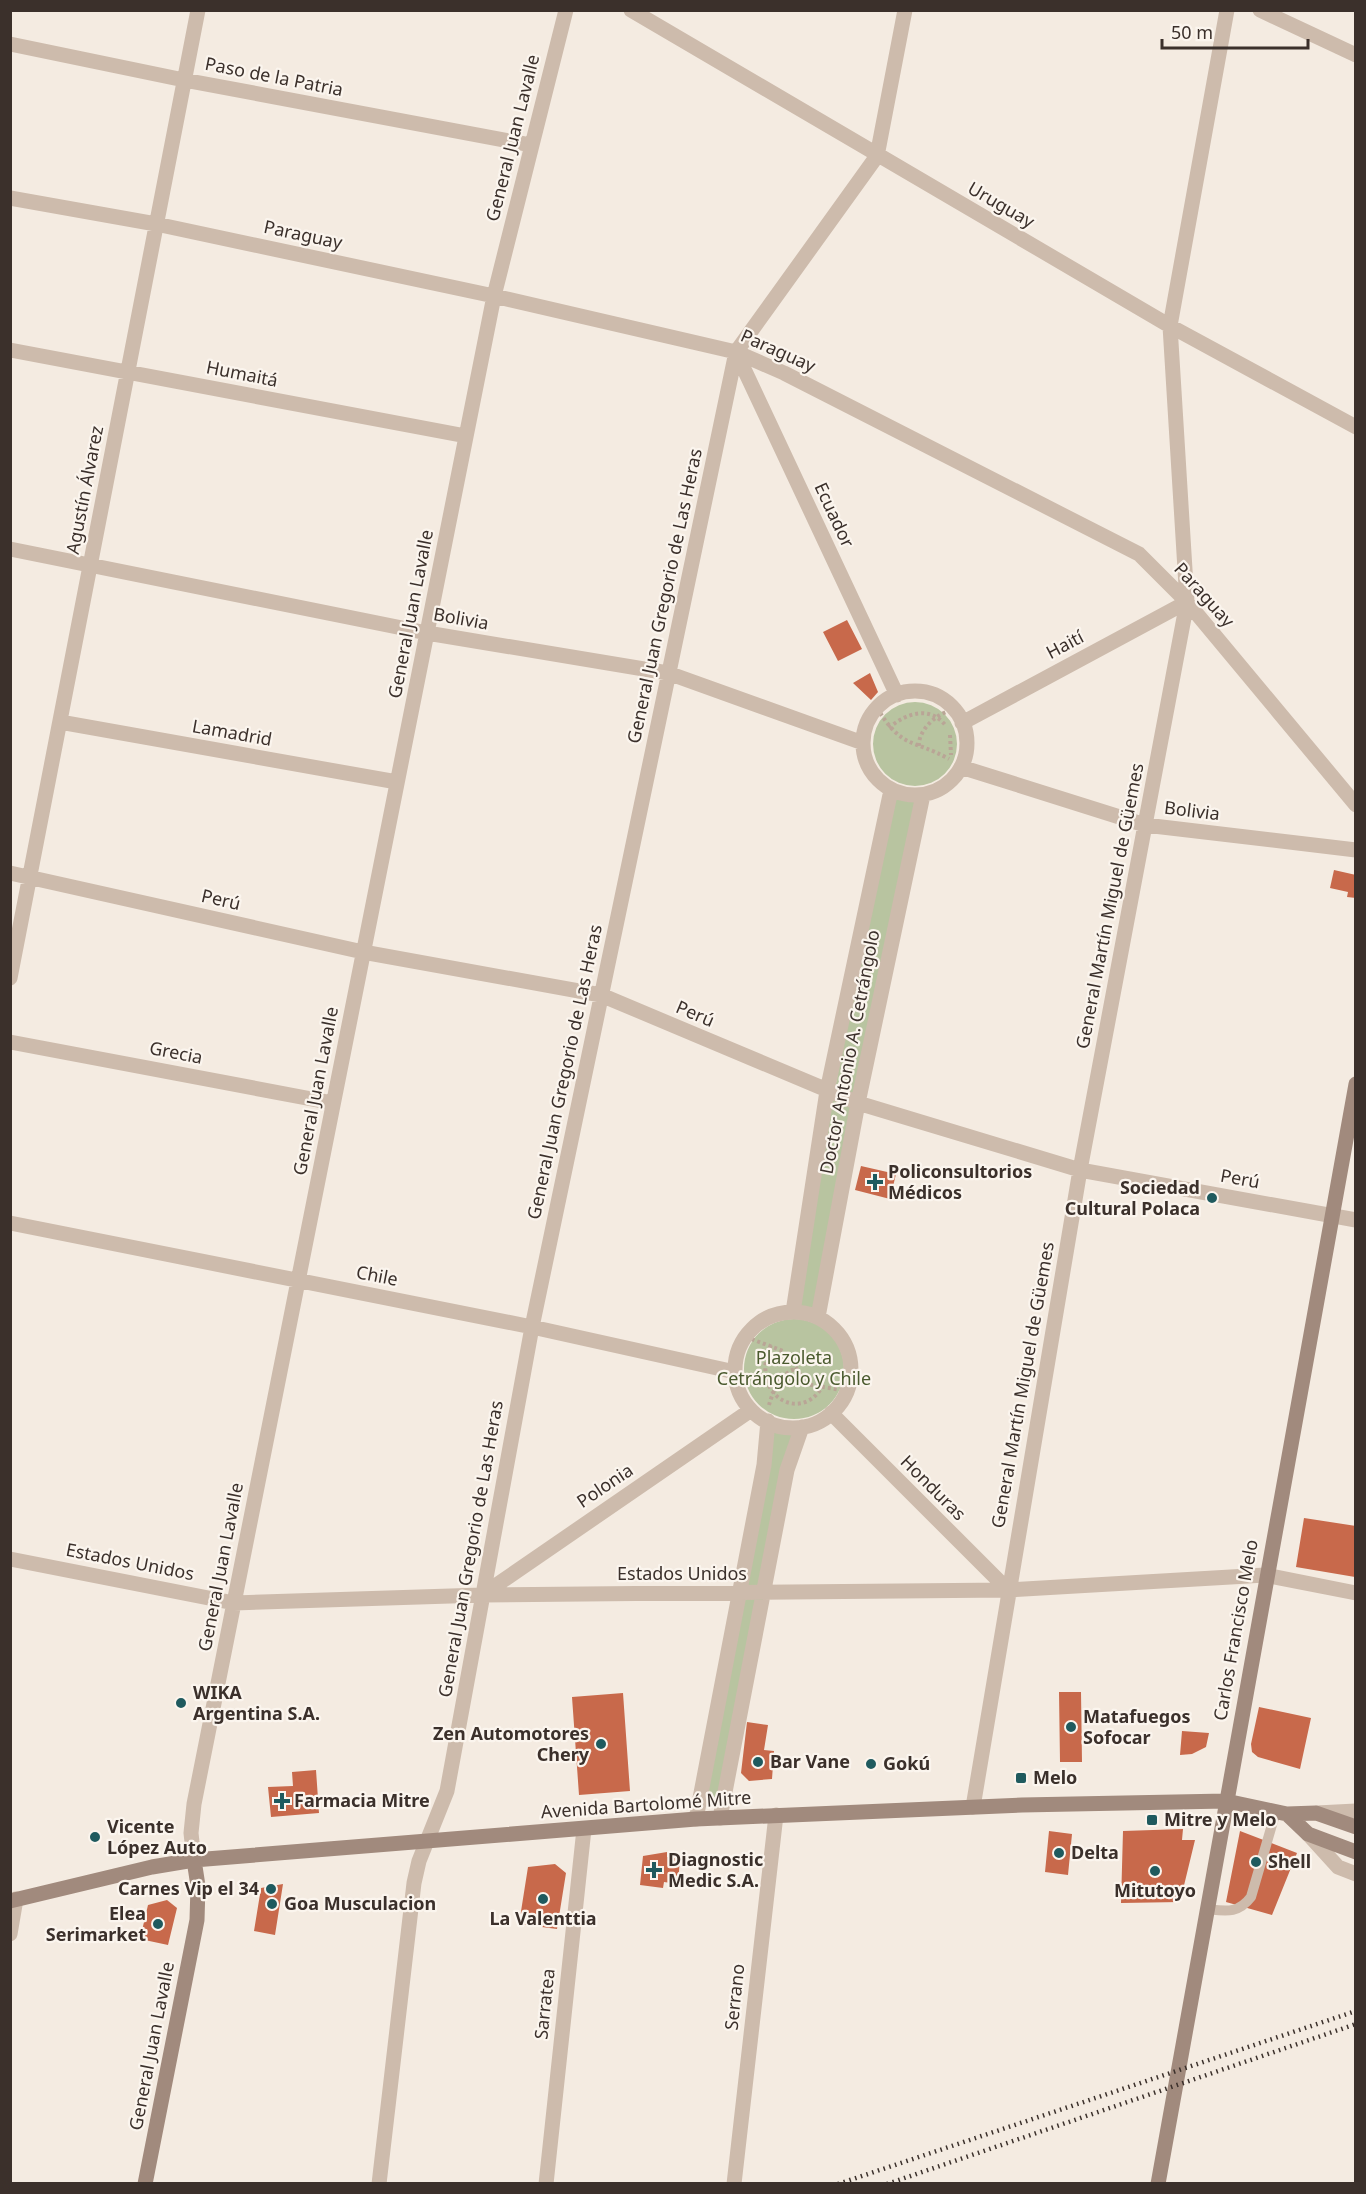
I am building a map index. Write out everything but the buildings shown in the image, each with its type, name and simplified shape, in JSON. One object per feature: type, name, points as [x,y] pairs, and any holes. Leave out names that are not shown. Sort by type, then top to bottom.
[{"type":"street","name":"Agustín Álvarez","points":[[10,978],[198,10]]},
{"type":"street","name":"General Juan Lavalle","points":[[145,2184],[197,1920],[198,1886],[191,1833],[194,1804],[494,296],[566,10]]},
{"type":"street","name":"Uruguay","points":[[631,10],[1170,326],[1356,427]]},
{"type":"street","name":"General Juan Gregorio de Las Heras","points":[[379,2184],[414,1882],[447,1791],[532,1327],[736,352],[878,156],[905,10]]},
{"type":"street","name":"General Martín Miguel de Güemes","points":[[973,1807],[1080,1170],[1187,602],[1170,326],[1227,10]]},
{"type":"street","points":[[1260,10],[1356,55]]},
{"type":"street","name":"Paso de la Patria","points":[[10,44],[184,80],[531,145]]},
{"type":"street","name":"Paraguay","points":[[10,198],[156,224],[494,296],[736,352],[784,373],[1138,554],[1187,602],[1356,805]]},
{"type":"street","name":"Humaitá","points":[[10,350],[466,436]]},
{"type":"street","name":"Ecuador","points":[[736,352],[897,695]]},
{"type":"street","name":"Bolivia","points":[[10,549],[427,633],[668,673],[863,743]]},
{"type":"street","name":"Haití","points":[[958,716],[1187,602]]},
{"type":"street","points":[[912,692],[928,693],[942,699],[958,716],[966,737],[966,752],[955,763],[951,780],[923,795],[907,795],[891,790],[870,771],[863,743],[865,728],[877,708],[897,695],[912,692]]},
{"type":"street","name":"Lamadrid","points":[[60,722],[397,782]]},
{"type":"street","name":"Bolivia","points":[[955,763],[1145,825],[1356,850]]},
{"type":"street","name":"Doctor Antonio A. Cetrángolo","points":[[793,1312],[826,1091],[891,790]]},
{"type":"street","name":"Doctor Antonio A. Cetrángolo","points":[[818,1317],[858,1103],[923,795]]},
{"type":"street","name":"Perú","points":[[10,873],[363,952],[601,995],[858,1103],[1080,1170],[1356,1221]]},
{"type":"street","name":"Grecia","points":[[10,1042],[333,1103]]},
{"type":"street","name":"Carlos Francisco Melo","points":[[1158,2184],[1265,1575],[1356,1084]]},
{"type":"street","name":"Chile","points":[[10,1223],[532,1327],[735,1372]]},
{"type":"street","points":[[793,1312],[818,1317],[833,1327],[845,1342],[851,1359],[851,1378],[847,1391],[831,1413],[819,1421],[802,1427],[783,1427],[751,1410],[738,1386],[735,1372],[738,1354],[746,1337],[758,1324],[775,1315],[793,1312]]},
{"type":"street","name":"Polonia","points":[[482,1595],[751,1410]]},
{"type":"street","name":"Honduras","points":[[831,1413],[1008,1590]]},
{"type":"street","points":[[696,1819],[764,1465],[768,1421]]},
{"type":"street","points":[[720,1818],[787,1470],[802,1427]]},
{"type":"street","name":"Estados Unidos","points":[[10,1559],[234,1603],[482,1595],[1008,1590],[1265,1575],[1356,1593]]},
{"type":"street","name":"Avenida Bartolomé Mitre","points":[[13,1900],[152,1867],[194,1860],[696,1819],[973,1807],[1226,1801],[1282,1813],[1316,1813],[1356,1827]]},
{"type":"street","points":[[1316,1813],[1356,1811]]},
{"type":"street","points":[[1282,1813],[1308,1834],[1338,1867],[1356,1874]]},
{"type":"street","name":"Serrano","points":[[734,2184],[776,1815]]},
{"type":"street","name":"Sarratea","points":[[546,2184],[584,1829]]},
{"type":"street","points":[[1308,1834],[1356,1851]]},
{"type":"street","points":[[10,1934],[13,1900]]},
{"type":"lane","points":[[1206,1909],[1232,1912],[1243,1908],[1251,1897],[1282,1813]]},
{"type":"path","points":[[877,708],[889,728],[898,737],[931,749],[955,763]]},
{"type":"path","points":[[889,728],[908,715],[920,713],[937,717],[958,716]]},
{"type":"path","points":[[919,746],[922,734],[937,717]]},
{"type":"path","points":[[937,717],[950,733],[955,763]]},
{"type":"path","points":[[746,1337],[771,1345],[783,1352],[806,1384],[847,1391]]},
{"type":"path","points":[[771,1345],[764,1367],[764,1379],[773,1395],[791,1402],[802,1402],[812,1399],[822,1387]]},
{"type":"path","points":[[768,1421],[773,1395],[784,1376],[796,1369]]},
{"type":"green space","points":[[915,702],[931,705],[945,714],[954,728],[957,744],[954,760],[945,774],[931,783],[915,786],[899,783],[885,774],[876,760],[873,744],[876,728],[885,714],[899,705]]},
{"type":"green space","points":[[891,790],[923,795],[818,1317],[793,1312]]},
{"type":"green space","name":"Plazoleta Cetrángolo y Chile","points":[[784,1319],[804,1319],[830,1333],[841,1350],[844,1369],[841,1388],[830,1405],[804,1419],[784,1419],[766,1411],[752,1397],[744,1379],[744,1359],[752,1341],[766,1327]]},
{"type":"green space","points":[[768,1421],[783,1427],[802,1427],[720,1818],[705,1780]]},
{"type":"railway","points":[[838,2184],[1356,2011]]},
{"type":"railway","points":[[887,2184],[1356,2024]]},
{"type":"place","name":"Policonsultorios Médicos","points":[[875,1182]]},
{"type":"place","name":"Sociedad Cultural Polaca","points":[[1212,1198]]},
{"type":"place","name":"WIKA Argentina S.A.","points":[[181,1703]]},
{"type":"place","name":"Matafuegos Sofocar","points":[[1071,1727]]},
{"type":"place","name":"Zen Automotores Chery","points":[[601,1744]]},
{"type":"place","name":"Bar Vane","points":[[758,1762]]},
{"type":"place","name":"Gokú","points":[[871,1764]]},
{"type":"place","name":"Melo","points":[[1021,1778]]},
{"type":"place","name":"Farmacia Mitre","points":[[282,1801]]},
{"type":"place","name":"Mitre y Melo","points":[[1152,1820]]},
{"type":"place","name":"Vicente López Auto","points":[[95,1837]]},
{"type":"place","name":"Delta","points":[[1059,1853]]},
{"type":"place","name":"Shell","points":[[1256,1862]]},
{"type":"place","name":"Diagnostic Medic S.A.","points":[[654,1870]]},
{"type":"place","name":"Mitutoyo","points":[[1155,1871]]},
{"type":"place","name":"Carnes Vip el 34","points":[[271,1889]]},
{"type":"place","name":"La Valenttia","points":[[543,1899]]},
{"type":"place","name":"Goa Musculacion","points":[[272,1904]]},
{"type":"place","name":"Elea Serimarket","points":[[158,1924]]}]
